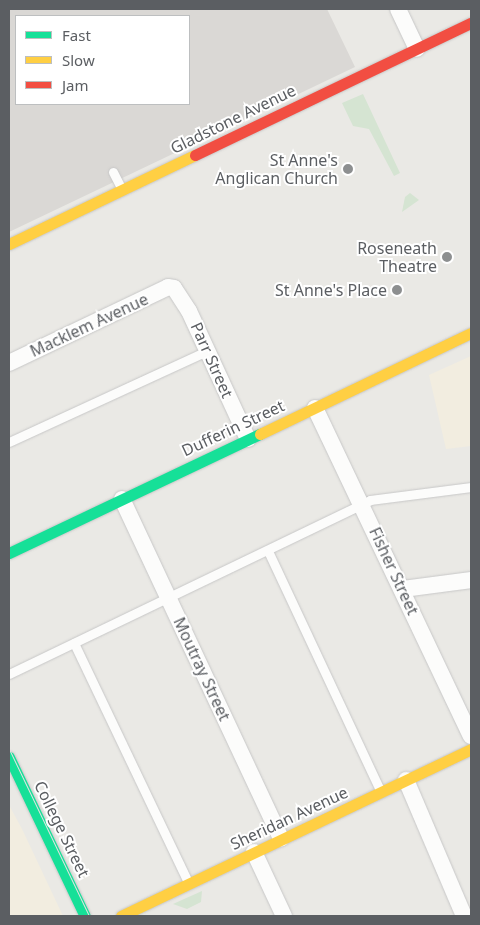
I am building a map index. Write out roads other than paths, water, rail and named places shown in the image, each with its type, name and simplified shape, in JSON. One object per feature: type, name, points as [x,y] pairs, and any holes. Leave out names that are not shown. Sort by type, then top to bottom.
[{"type":"street","points":[[398,9],[417,49]]},
{"type":"street","name":"Gladstone Avenue","points":[[9,244],[471,23]]},
{"type":"street","name":"Parr Street","points":[[168,287],[189,310],[248,439]]},
{"type":"street","name":"Macklem Avenue","points":[[9,363],[168,287]]},
{"type":"street","name":"Dufferin Street","points":[[9,553],[471,333]]},
{"type":"street","name":"Fisher Street","points":[[315,408],[403,589],[471,736]]},
{"type":"street","name":"Moutray Street","points":[[122,499],[281,839]]},
{"type":"street","points":[[403,589],[471,580]]},
{"type":"street","name":"Sheridan Avenue","points":[[121,916],[471,749]]},
{"type":"street","name":"College Street","points":[[9,757],[85,916]]},
{"type":"street","points":[[406,780],[464,916]]},
{"type":"street","points":[[254,852],[284,916]]},
{"type":"lane","points":[[113,172],[122,190]]},
{"type":"lane","points":[[9,442],[207,350]]},
{"type":"lane","points":[[9,674],[379,497],[471,487]]},
{"type":"lane","points":[[268,551],[381,792]]},
{"type":"lane","points":[[74,643],[188,883]]},
{"type":"tram line","points":[[9,749],[89,916]]},
{"type":"place","name":"St Anne's Anglican Church","points":[[348,169]]},
{"type":"place","name":"Roseneath Theatre","points":[[447,257]]},
{"type":"place","name":"St Anne's Place","points":[[397,290]]}]
